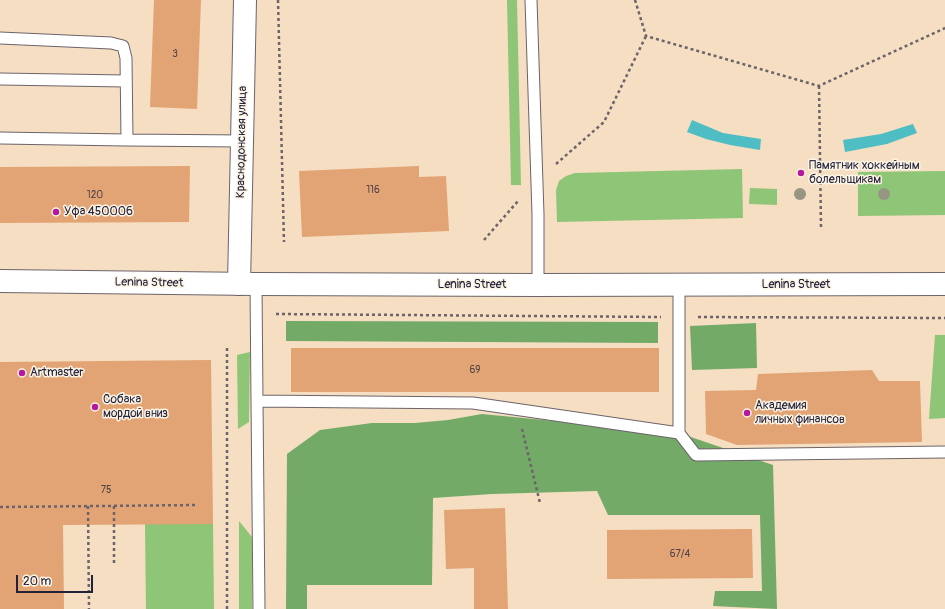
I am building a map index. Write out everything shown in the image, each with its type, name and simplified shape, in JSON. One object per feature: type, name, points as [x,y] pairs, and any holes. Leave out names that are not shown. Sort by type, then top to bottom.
[{"type":"main road","name":"Краснодонская улица","points":[[245,0],[243,141],[239,242],[247,284]]},
{"type":"main road","name":"Lenina Street","points":[[0,281],[538,285],[945,284]]},
{"type":"lane","points":[[531,0],[537,180],[538,285]]},
{"type":"lane","points":[[0,38],[111,43],[123,46],[126,58],[127,140]]},
{"type":"lane","points":[[0,78],[126,81]]},
{"type":"lane","points":[[0,138],[243,141]]},
{"type":"lane","points":[[247,284],[256,314],[259,609]]},
{"type":"lane","points":[[679,285],[679,433],[696,455],[945,452]]},
{"type":"lane","points":[[257,401],[473,403],[679,433]]},
{"type":"path","points":[[278,0],[284,242]]},
{"type":"path","points":[[484,240],[537,180],[604,122],[646,36],[635,0]]},
{"type":"path","points":[[646,36],[819,86],[945,28]]},
{"type":"path","points":[[819,86],[821,227]]},
{"type":"path","points":[[256,314],[945,318]]},
{"type":"path","points":[[227,347],[227,609]]},
{"type":"path","points":[[518,409],[540,502]]},
{"type":"path","points":[[0,507],[198,505]]},
{"type":"path","points":[[88,506],[89,609]]},
{"type":"path","points":[[114,506],[114,563]]},
{"type":"green space","points":[[507,0],[517,0],[521,185],[511,185]]},
{"type":"green space","points":[[742,169],[743,218],[557,222],[556,190],[559,181],[566,176],[575,173]]},
{"type":"green space","points":[[945,171],[945,215],[858,216],[858,172]]},
{"type":"green space","points":[[750,188],[777,189],[777,205],[749,204]]},
{"type":"green space","points":[[286,321],[658,322],[658,343],[286,341]]},
{"type":"green space","points":[[756,323],[757,368],[692,370],[690,326]]},
{"type":"green space","points":[[935,335],[945,335],[945,418],[929,419]]},
{"type":"green space","points":[[250,352],[249,422],[238,429],[237,355]]},
{"type":"green space","points":[[482,414],[679,433],[773,465],[777,609],[713,606],[715,591],[762,591],[760,515],[608,515],[597,491],[492,494],[433,498],[432,585],[307,585],[307,609],[286,609],[287,454],[320,430],[372,423],[415,423],[448,420]]},
{"type":"green space","points":[[239,521],[252,537],[252,609],[239,609]]},
{"type":"green space","points":[[145,524],[213,524],[214,609],[146,609]]},
{"type":"water","points":[[692,120],[723,133],[761,139],[760,150],[730,145],[706,139],[687,132]]},
{"type":"water","points":[[913,124],[917,133],[887,144],[845,152],[843,140],[881,134]]},
{"type":"building","points":[[154,0],[201,0],[197,109],[150,107]]},
{"type":"building","points":[[190,166],[189,222],[0,223],[0,167]]},
{"type":"building","points":[[419,166],[419,177],[446,176],[449,231],[302,237],[299,171]]},
{"type":"building","points":[[291,348],[659,348],[659,392],[291,392]]},
{"type":"building","points":[[211,360],[213,524],[63,525],[64,609],[0,609],[0,362]]},
{"type":"building","points":[[872,370],[879,381],[920,381],[922,442],[737,445],[706,434],[705,391],[756,390],[758,374]]},
{"type":"building","points":[[505,508],[508,609],[474,609],[474,568],[446,569],[444,510]]},
{"type":"building","points":[[752,529],[753,578],[607,579],[607,530]]},
{"type":"place","name":"Памятник хоккейным болельщикам","points":[[801,173]]},
{"type":"place","name":"Уфа 450006","points":[[56,212]]},
{"type":"place","name":"Artmaster","points":[[22,373]]},
{"type":"place","name":"Собака мордой вниз","points":[[95,407]]},
{"type":"place","name":"Академия личных финансов","points":[[747,413]]}]
